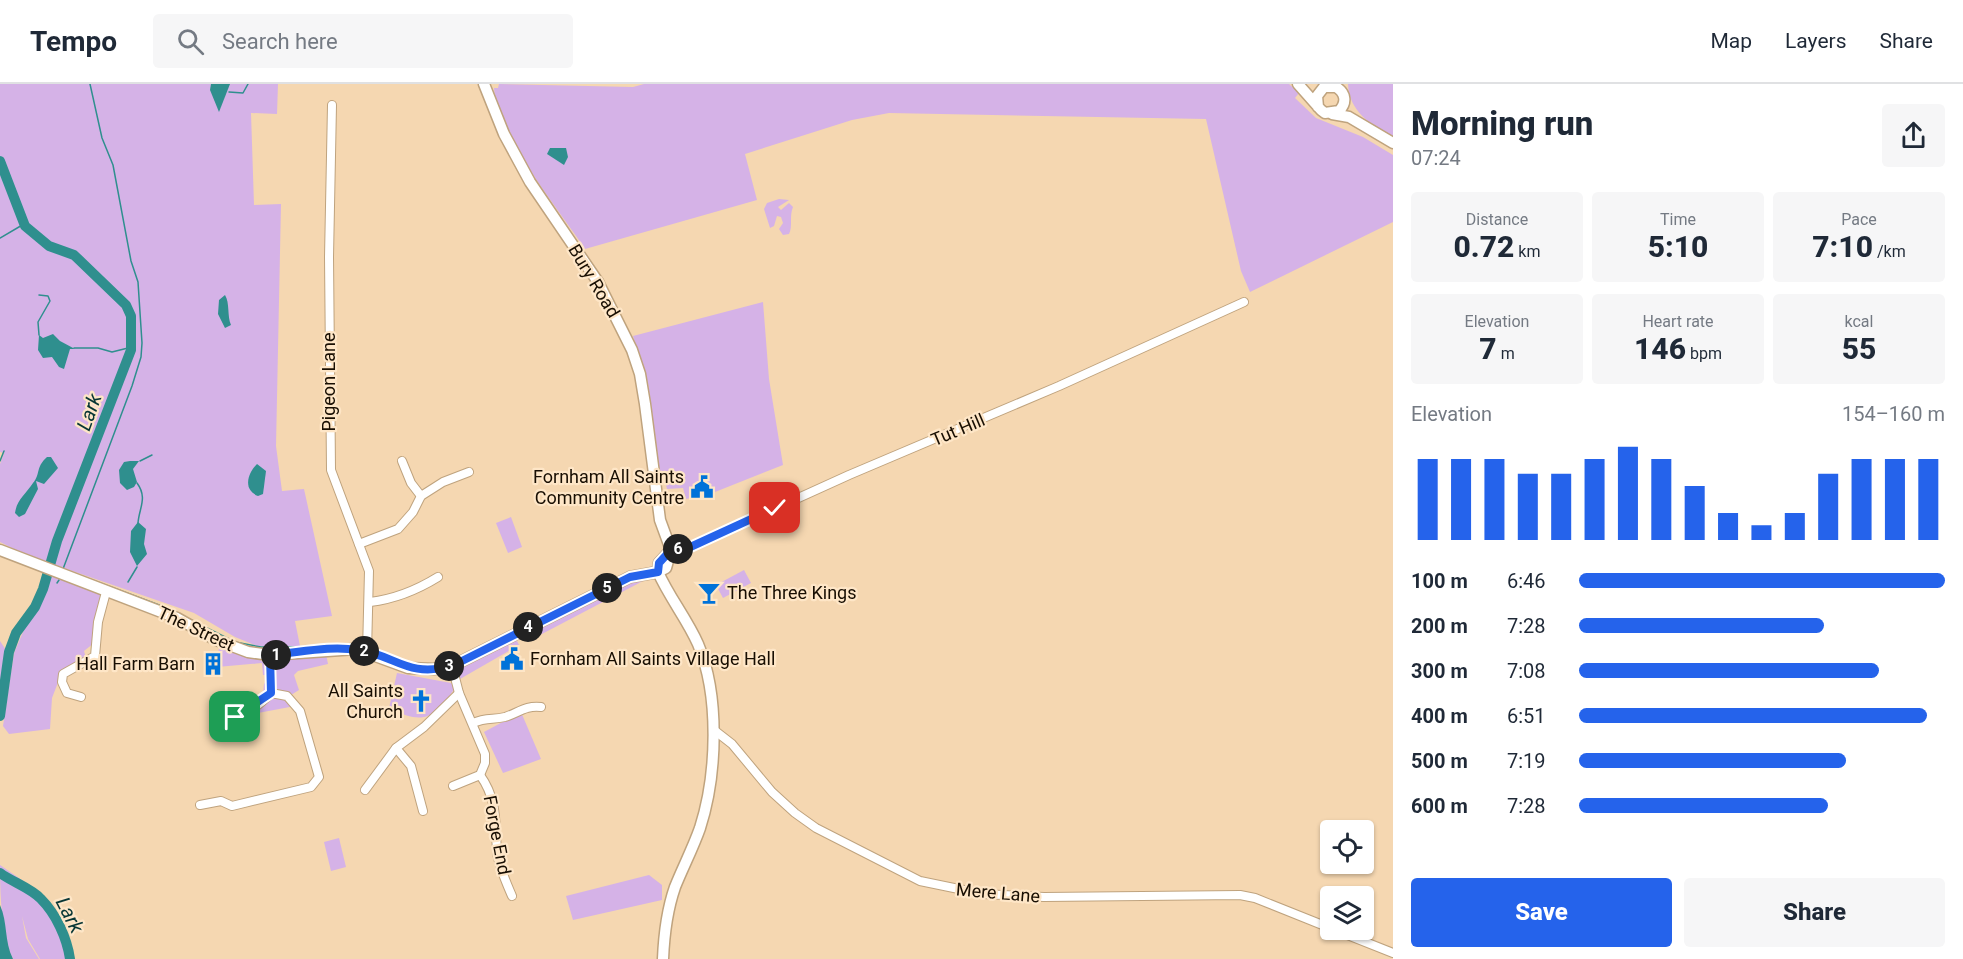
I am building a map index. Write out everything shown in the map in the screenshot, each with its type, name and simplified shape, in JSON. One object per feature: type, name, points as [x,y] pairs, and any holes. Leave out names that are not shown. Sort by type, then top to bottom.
[{"type":"main road","name":"Bury Road","points":[[484,84],[504,134],[530,182],[598,282],[632,350],[640,374],[660,520],[671,550]]},
{"type":"main road","name":"Bury Road","points":[[492,84],[492,106]]},
{"type":"main road","points":[[1298,84],[1318,106],[1330,114],[1349,117],[1393,143]]},
{"type":"main road","points":[[1307,84],[1331,85],[1344,92],[1350,109],[1373,131]]},
{"type":"main road","points":[[1318,106],[1319,92],[1331,85]]},
{"type":"main road","points":[[1330,114],[1342,108],[1344,92]]},
{"type":"main road","name":"The Street","points":[[0,550],[177,618],[227,645],[270,655],[343,649],[367,651],[408,668],[434,669],[452,666]]},
{"type":"main road","points":[[452,666],[630,577],[658,572],[666,568],[671,550]]},
{"type":"main road","points":[[658,572],[698,645],[710,695],[714,730],[707,795],[700,828],[675,890],[667,919],[663,959]]},
{"type":"street","name":"Pigeon Lane","points":[[332,105],[329,258],[331,470],[369,571],[367,651]]},
{"type":"street","name":"Tut Hill","points":[[671,550],[686,549],[1244,302]]},
{"type":"street","points":[[402,461],[411,483],[421,496]]},
{"type":"street","points":[[359,544],[398,529],[413,512],[421,496],[443,482],[469,472]]},
{"type":"street","points":[[370,602],[387,600],[413,591],[438,577]]},
{"type":"street","points":[[81,697],[67,693],[62,678],[63,674],[95,656],[98,622],[106,592]]},
{"type":"street","points":[[270,655],[271,693]]},
{"type":"street","name":"Forge End","points":[[452,666],[459,693],[485,754],[485,762],[480,775],[453,786]]},
{"type":"street","points":[[200,805],[221,801],[232,806],[311,787],[318,782],[318,771],[296,703],[287,696],[271,693],[247,711],[225,720],[217,720]]},
{"type":"street","points":[[365,790],[396,748],[439,715],[459,693]]},
{"type":"street","points":[[473,723],[485,717],[506,717],[528,706],[541,706]]},
{"type":"street","name":"Mere Lane","points":[[714,730],[732,744],[772,792],[795,813],[816,828],[920,881],[983,894],[1044,897],[1240,895],[1255,898],[1320,924]]},
{"type":"street","points":[[396,748],[411,765],[423,811]]},
{"type":"street","name":"Forge End","points":[[480,775],[493,798],[497,814],[497,854],[512,896]]},
{"type":"street","points":[[1360,940],[1393,953]]},
{"type":"shaded area","points":[[0,84],[278,84],[277,114],[251,113],[254,205],[281,204],[276,446],[282,491],[304,489],[332,616],[295,621],[300,646],[257,646],[235,637],[194,613],[26,555],[0,542],[0,464],[4,453],[0,452]]},
{"type":"shaded area","points":[[499,84],[633,87],[644,84],[1289,84],[1299,93],[1295,98],[1316,118],[1363,137],[1393,155],[1393,222],[1250,292],[1241,271],[1206,119],[889,113],[852,120],[745,154],[757,200],[585,249],[530,171],[505,127],[497,106],[494,88],[498,88]]},
{"type":"shaded area","points":[[1348,84],[1393,84],[1393,138],[1370,123],[1357,110],[1349,94]]},
{"type":"shaded area","points":[[779,199],[789,200],[778,207],[781,210],[789,203],[793,207],[789,234],[783,235],[779,229],[783,223],[781,217],[777,216],[774,226],[770,228],[764,209],[767,203]]},
{"type":"shaded area","points":[[763,302],[769,379],[783,465],[715,492],[686,499],[683,488],[667,489],[664,477],[660,474],[648,383],[633,336]]},
{"type":"shaded area","points":[[511,517],[522,547],[508,553],[496,523]]},
{"type":"shaded area","points":[[744,570],[751,583],[723,598],[716,585]]},
{"type":"shaded area","points":[[51,574],[101,595],[94,625],[94,643],[84,651],[86,658],[62,672],[52,698],[50,729],[9,734],[3,726],[14,653],[26,625],[43,600]]},
{"type":"shaded area","points":[[640,579],[643,581],[540,635],[535,628],[616,586]]},
{"type":"shaded area","points":[[515,637],[519,645],[460,679],[457,669]]},
{"type":"shaded area","points":[[0,641],[6,650],[0,707]]},
{"type":"shaded area","points":[[219,647],[232,652],[233,648],[256,656],[264,663],[267,675],[263,675],[262,663],[217,667]]},
{"type":"shaded area","points":[[326,654],[328,664],[298,671],[294,675],[299,690],[291,695],[273,688],[273,660],[276,658]]},
{"type":"shaded area","points":[[397,673],[451,683],[455,688],[434,712],[428,716],[412,717],[389,708]]},
{"type":"shaded area","points":[[268,680],[268,686],[264,695],[261,699],[241,707],[240,700],[263,696],[264,684]]},
{"type":"shaded area","points":[[282,696],[295,706],[258,713],[258,706],[273,697]]},
{"type":"shaded area","points":[[521,712],[541,759],[503,773],[484,732]]},
{"type":"shaded area","points":[[339,838],[346,867],[331,871],[324,842]]},
{"type":"shaded area","points":[[0,865],[32,887],[58,916],[71,959],[40,959],[28,939],[22,916],[26,938],[39,959],[13,959],[4,926]]},
{"type":"shaded area","points":[[649,875],[662,885],[662,900],[573,920],[566,896]]},
{"type":"water","points":[[211,84],[230,84],[219,112],[210,90]]},
{"type":"water","points":[[550,148],[566,148],[568,157],[564,165],[547,154]]},
{"type":"water","points":[[225,295],[231,325],[225,328],[218,314],[219,300]]},
{"type":"water","points":[[53,334],[60,341],[75,349],[70,349],[64,369],[59,367],[52,357],[43,358],[38,350],[39,335],[43,338]]},
{"type":"water","points":[[47,457],[51,457],[58,468],[44,484],[36,481],[38,489],[25,514],[19,517],[15,513],[18,504]]},
{"type":"water","points":[[139,461],[133,469],[137,482],[134,487],[127,490],[120,483],[119,470],[124,462]]},
{"type":"water","points":[[257,464],[266,471],[263,494],[258,496],[248,486],[251,472]]},
{"type":"water","points":[[138,522],[146,529],[144,544],[147,554],[137,566],[130,552],[131,531]]},
{"type":"water","points":[[0,905],[8,946],[13,959],[0,959]]},
{"type":"waterway","points":[[63,569],[132,386],[141,357],[142,343],[138,282],[131,261],[113,165],[102,138],[90,84]]},
{"type":"waterway","points":[[229,92],[243,93],[248,84]]},
{"type":"waterway","name":"Lark","points":[[0,161],[25,226],[49,246],[74,255],[126,305],[131,316],[131,350],[57,541],[43,589],[35,607],[16,633],[9,652],[0,716]]},
{"type":"waterway","points":[[0,238],[24,224]]},
{"type":"waterway","points":[[39,295],[48,296],[50,301],[38,322],[39,335]]},
{"type":"waterway","points":[[74,348],[98,348],[112,352],[128,348],[131,350]]},
{"type":"waterway","points":[[0,461],[4,451]]},
{"type":"waterway","points":[[140,461],[152,455]]},
{"type":"waterway","points":[[137,483],[142,493],[138,523]]},
{"type":"waterway","points":[[128,582],[137,567]]},
{"type":"waterway","points":[[71,572],[167,608],[235,642],[261,647],[298,647]]},
{"type":"waterway","name":"Lark","points":[[0,873],[37,895],[46,905],[60,927],[70,959]]},
{"type":"place","name":"Fornham All Saints Community Centre","points":[[702,487]]},
{"type":"place","name":"The Three Kings","points":[[709,593]]},
{"type":"place","name":"Fornham All Saints Village Hall","points":[[512,659]]},
{"type":"place","name":"Hall Farm Barn","points":[[213,664]]},
{"type":"place","name":"All Saints Church","points":[[421,701]]},
{"type":"route","points":[[235,717],[267,698],[271,693],[268,663],[270,655],[356,649],[367,651],[408,668],[434,669],[452,666],[636,574],[658,572],[659,563],[671,550],[686,549],[775,508]]}]
